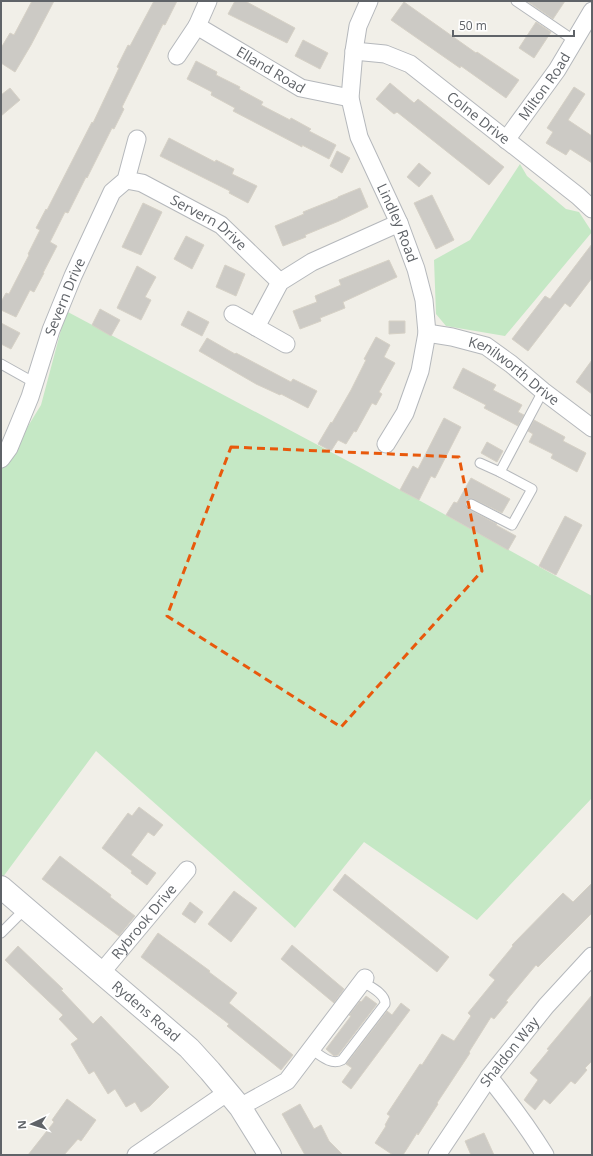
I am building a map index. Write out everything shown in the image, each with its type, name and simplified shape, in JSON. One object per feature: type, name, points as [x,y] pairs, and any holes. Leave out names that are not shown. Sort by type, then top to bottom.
[{"type":"street","points":[[177,56],[196,26],[208,1]]},
{"type":"street","name":"Lindley Road","points":[[369,1],[358,26],[354,51],[350,98],[359,137],[399,222],[416,268],[424,300],[427,333],[420,371],[405,412],[386,444]]},
{"type":"street","name":"Milton Road","points":[[506,140],[557,70],[592,11]]},
{"type":"street","name":"Elland Road","points":[[196,26],[301,88],[350,98]]},
{"type":"street","name":"Colne Drive","points":[[354,51],[385,54],[410,64],[578,196],[592,209]]},
{"type":"street","points":[[126,180],[137,139]]},
{"type":"street","name":"Servern Drive","points":[[126,180],[142,182],[221,226],[280,282]]},
{"type":"street","name":"Severn Drive","points":[[4,451],[35,383],[51,330],[73,276],[112,192],[126,180]]},
{"type":"street","points":[[256,327],[280,282],[312,262],[399,222]]},
{"type":"street","points":[[233,314],[286,344]]},
{"type":"street","name":"Kenilworth Drive","points":[[427,333],[452,337],[486,346],[511,364],[542,391],[592,428]]},
{"type":"street","name":"Rybrook Drive","points":[[101,973],[187,870]]},
{"type":"street","name":"Rydens Road","points":[[1,887],[188,1048],[234,1100],[270,1155]]},
{"type":"street","name":"Shaldon Way","points":[[437,1155],[489,1077],[546,1006],[592,956]]},
{"type":"street","points":[[136,1155],[234,1100],[287,1081],[364,980]]},
{"type":"street","points":[[489,1077],[532,1134],[545,1155]]},
{"type":"lane","points":[[516,1],[575,40]]},
{"type":"lane","points":[[1,364],[35,383]]},
{"type":"lane","points":[[500,472],[542,391]]},
{"type":"lane","points":[[471,504],[512,525],[532,489],[480,463]]},
{"type":"lane","points":[[1,933],[26,908]]},
{"type":"lane","points":[[311,1049],[332,1062],[342,1060],[385,1004],[386,1000],[383,996],[364,980]]},
{"type":"highlighted area","points":[[231,447],[459,457],[482,571],[341,727],[167,616]]},
{"type":"green space","points":[[520,164],[527,176],[566,209],[579,212],[592,232],[505,336],[446,326],[436,314],[434,260],[470,240]]},
{"type":"green space","points":[[66,311],[359,467],[592,596],[592,798],[477,920],[364,842],[295,928],[96,751],[3,877],[1,876],[1,470],[41,405]]},
{"type":"building","points":[[32,1],[54,1],[15,72],[1,63],[1,48],[10,33],[14,35]]},
{"type":"building","points":[[154,1],[177,1],[165,25],[163,24],[122,107],[124,109],[114,129],[112,128],[68,213],[65,212],[50,242],[57,246],[44,273],[34,292],[30,290],[16,317],[1,310],[1,302],[6,293],[9,294],[29,255],[28,254],[40,230],[36,228],[46,209],[47,210],[92,122],[93,123],[119,68],[117,67],[128,45],[130,46]]},
{"type":"building","points":[[235,1],[245,1],[295,28],[287,43],[228,14]]},
{"type":"building","points":[[527,1],[565,1],[553,19]]},
{"type":"building","points":[[404,2],[476,53],[477,52],[519,80],[506,98],[461,66],[460,68],[391,20]]},
{"type":"building","points":[[536,22],[551,32],[534,58],[519,48]]},
{"type":"building","points":[[303,40],[328,53],[320,69],[295,56]]},
{"type":"building","points":[[196,61],[217,72],[216,75],[240,87],[239,89],[263,102],[261,105],[290,120],[291,118],[311,129],[309,131],[336,145],[329,159],[302,145],[302,147],[233,111],[235,108],[211,95],[212,92],[187,79]]},
{"type":"building","points":[[390,83],[414,103],[418,99],[504,167],[489,185],[397,112],[394,114],[376,99]]},
{"type":"building","points":[[574,87],[585,94],[568,120],[592,136],[592,163],[570,149],[566,155],[546,143],[553,132],[547,128]]},
{"type":"building","points":[[10,88],[20,100],[1,116],[1,95]]},
{"type":"building","points":[[169,138],[215,162],[216,160],[234,169],[232,174],[257,186],[248,203],[229,193],[230,191],[160,156]]},
{"type":"building","points":[[337,151],[350,158],[342,173],[330,166]]},
{"type":"building","points":[[419,163],[431,173],[419,187],[407,177]]},
{"type":"building","points":[[360,188],[368,207],[305,235],[306,237],[283,246],[275,226],[304,214],[303,212]]},
{"type":"building","points":[[432,195],[454,240],[436,249],[414,203]]},
{"type":"building","points":[[143,203],[162,212],[141,255],[122,247]]},
{"type":"building","points":[[186,236],[204,245],[192,269],[174,259]]},
{"type":"building","points":[[592,244],[592,278],[570,307],[565,303],[528,351],[512,339],[545,296],[550,299]]},
{"type":"building","points":[[389,260],[397,277],[343,302],[345,308],[320,318],[321,321],[300,329],[293,311],[317,302],[315,296],[341,285],[339,280]]},
{"type":"building","points":[[225,265],[245,274],[236,296],[216,287]]},
{"type":"building","points":[[137,266],[156,277],[145,297],[151,300],[141,320],[117,308]]},
{"type":"building","points":[[100,309],[120,320],[111,336],[92,325]]},
{"type":"building","points":[[188,311],[209,322],[202,336],[181,325]]},
{"type":"building","points":[[389,321],[405,321],[405,333],[389,334]]},
{"type":"building","points":[[1,323],[20,333],[11,349],[1,344]]},
{"type":"building","points":[[376,337],[390,345],[384,357],[395,363],[379,392],[382,394],[376,405],[372,403],[356,432],[354,431],[346,444],[338,440],[331,451],[318,444],[351,390],[366,360],[364,359]]},
{"type":"building","points":[[207,338],[291,382],[293,379],[317,391],[308,408],[281,394],[280,395],[256,384],[199,351]]},
{"type":"building","points":[[592,360],[592,394],[576,382]]},
{"type":"building","points":[[463,368],[496,385],[493,390],[522,405],[518,412],[524,415],[518,426],[484,408],[486,405],[453,388]]},
{"type":"building","points":[[444,418],[461,427],[435,478],[431,476],[419,500],[400,490],[413,466],[418,469]]},
{"type":"building","points":[[534,420],[565,437],[563,441],[586,453],[577,472],[551,458],[553,454],[529,442],[533,434],[528,431]]},
{"type":"building","points":[[487,442],[503,451],[497,462],[481,453]]},
{"type":"building","points":[[471,478],[510,499],[502,513],[473,499],[467,499],[465,504],[468,509],[516,536],[508,550],[446,515],[454,502],[457,503]]},
{"type":"building","points":[[565,516],[582,525],[556,575],[539,566]]},
{"type":"building","points":[[139,807],[163,825],[154,836],[148,832],[131,855],[156,873],[147,885],[131,873],[132,871],[102,848],[128,813],[132,816]]},
{"type":"building","points":[[60,856],[111,895],[110,897],[135,916],[119,936],[42,879]]},
{"type":"building","points":[[345,874],[449,957],[437,972],[333,890]]},
{"type":"building","points":[[592,883],[592,913],[538,967],[536,965],[506,1001],[508,1002],[494,1019],[491,1017],[469,1052],[470,1053],[437,1103],[438,1104],[403,1155],[393,1155],[375,1143],[386,1126],[385,1125],[390,1116],[387,1114],[420,1064],[422,1065],[442,1034],[454,1041],[471,1016],[468,1013],[495,980],[489,975],[513,946],[512,945],[563,893],[573,902]]},
{"type":"building","points":[[234,891],[257,908],[231,942],[208,924]]},
{"type":"building","points":[[190,902],[203,912],[195,923],[182,914]]},
{"type":"building","points":[[158,933],[237,993],[229,1003],[293,1055],[281,1070],[227,1026],[229,1024],[141,957]]},
{"type":"building","points":[[292,945],[344,989],[334,1003],[281,959]]},
{"type":"building","points":[[18,946],[63,989],[61,990],[93,1024],[101,1016],[169,1087],[150,1106],[141,1112],[135,1102],[126,1107],[115,1089],[108,1094],[94,1071],[89,1074],[71,1044],[78,1039],[59,1019],[63,1015],[5,960]]},
{"type":"building","points":[[592,995],[592,1061],[585,1068],[587,1070],[575,1084],[571,1081],[550,1104],[544,1099],[535,1110],[524,1100],[538,1080],[530,1073],[549,1050],[547,1049]]},
{"type":"building","points":[[366,996],[377,1004],[338,1055],[334,1056],[326,1049],[351,1016],[349,1015]]},
{"type":"building","points":[[401,1003],[410,1010],[351,1089],[342,1082],[352,1068],[346,1064],[387,1011],[392,1015]]},
{"type":"building","points":[[67,1099],[96,1120],[81,1141],[78,1139],[64,1155],[28,1155],[54,1122],[52,1120]]},
{"type":"building","points":[[300,1104],[314,1129],[321,1125],[329,1141],[343,1155],[305,1155],[282,1114]]},
{"type":"building","points":[[484,1133],[494,1155],[471,1155],[465,1141]]}]
